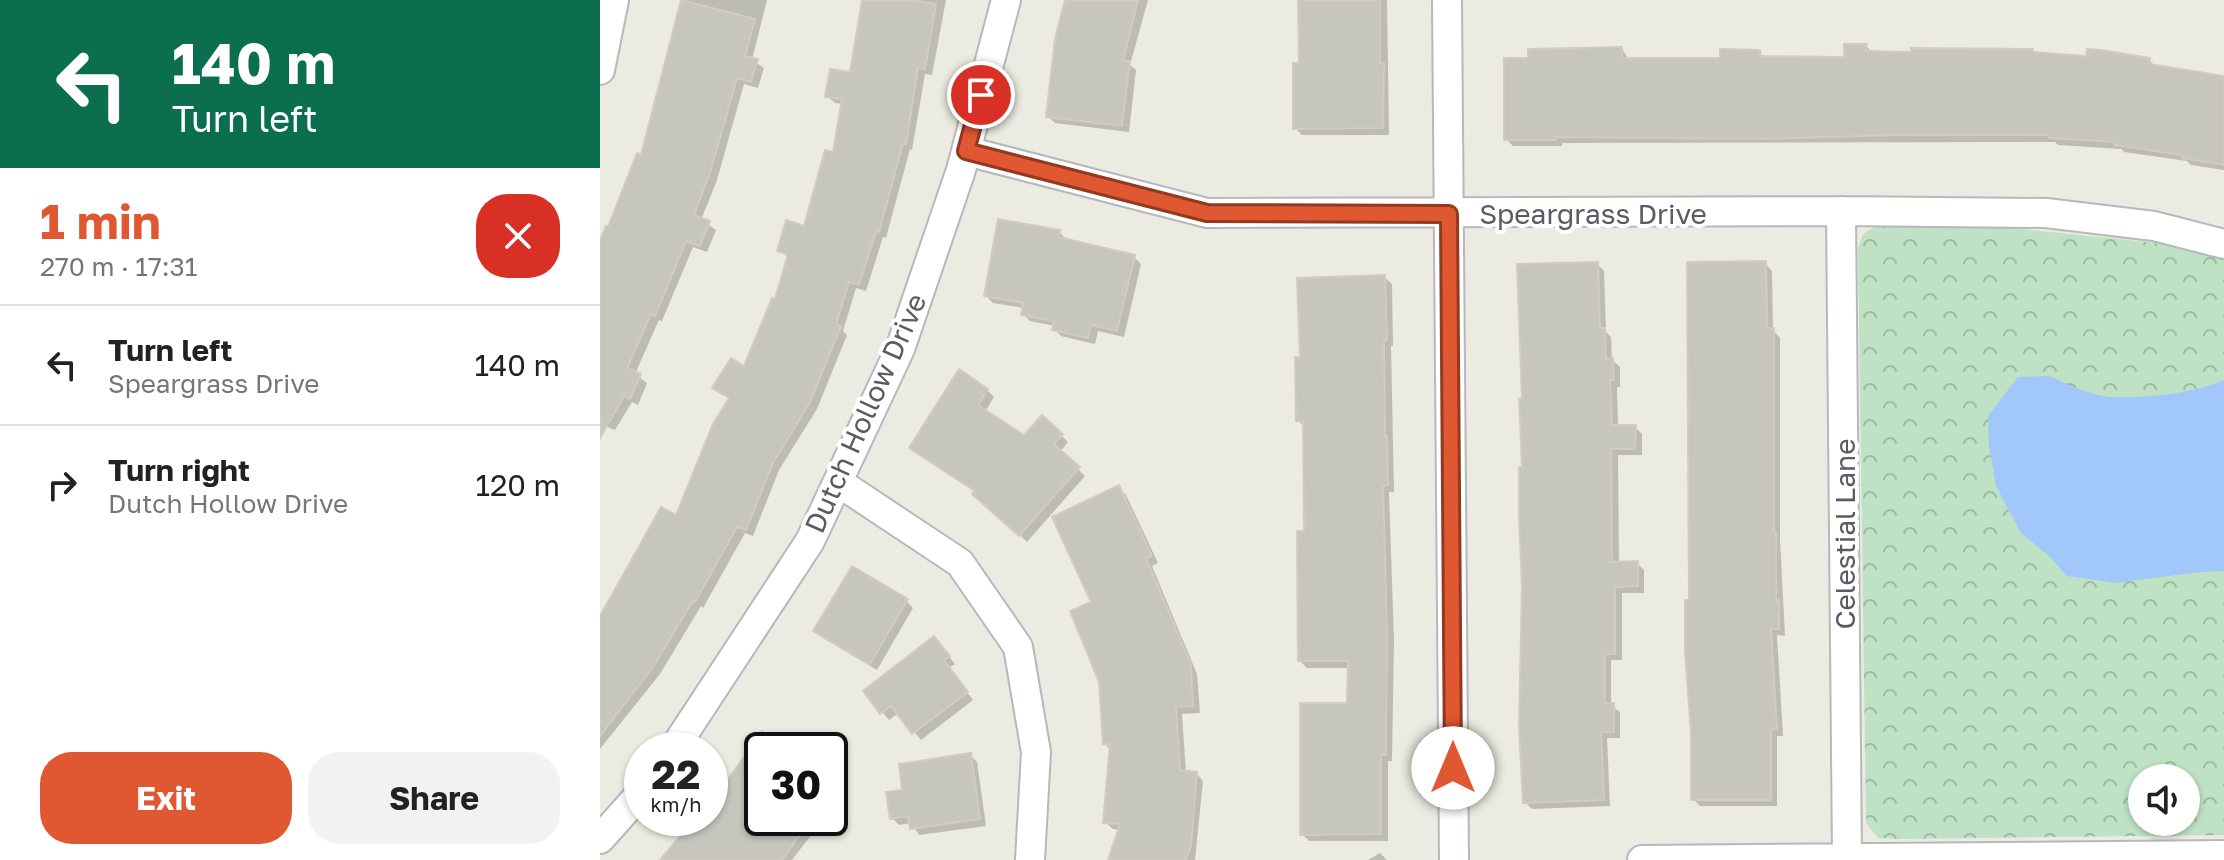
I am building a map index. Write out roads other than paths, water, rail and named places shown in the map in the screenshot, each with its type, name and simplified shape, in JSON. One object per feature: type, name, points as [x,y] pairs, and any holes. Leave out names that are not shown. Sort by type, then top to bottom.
[{"type":"street","points":[[600,70],[614,0]]},
{"type":"street","name":"Dutch Hollow Drive","points":[[685,732],[810,541],[900,349],[966,151],[1006,0]]},
{"type":"street","points":[[1447,0],[1454,860]]},
{"type":"street","name":"Speargrass Drive","points":[[966,151],[1207,213],[2046,213],[2154,226],[2224,244]]},
{"type":"street","name":"Celestial Lane","points":[[1841,211],[1847,858]]},
{"type":"street","points":[[838,482],[960,563],[1018,647],[1036,752],[1030,860]]},
{"type":"street","points":[[600,839],[624,812]]},
{"type":"street","points":[[1642,860],[2224,855]]},
{"type":"water","points":[[2050,376],[2111,397],[2184,392],[2224,380],[2224,571],[2115,583],[2067,576],[2021,533],[1996,486],[1989,446],[1988,416],[2018,377]]}]
